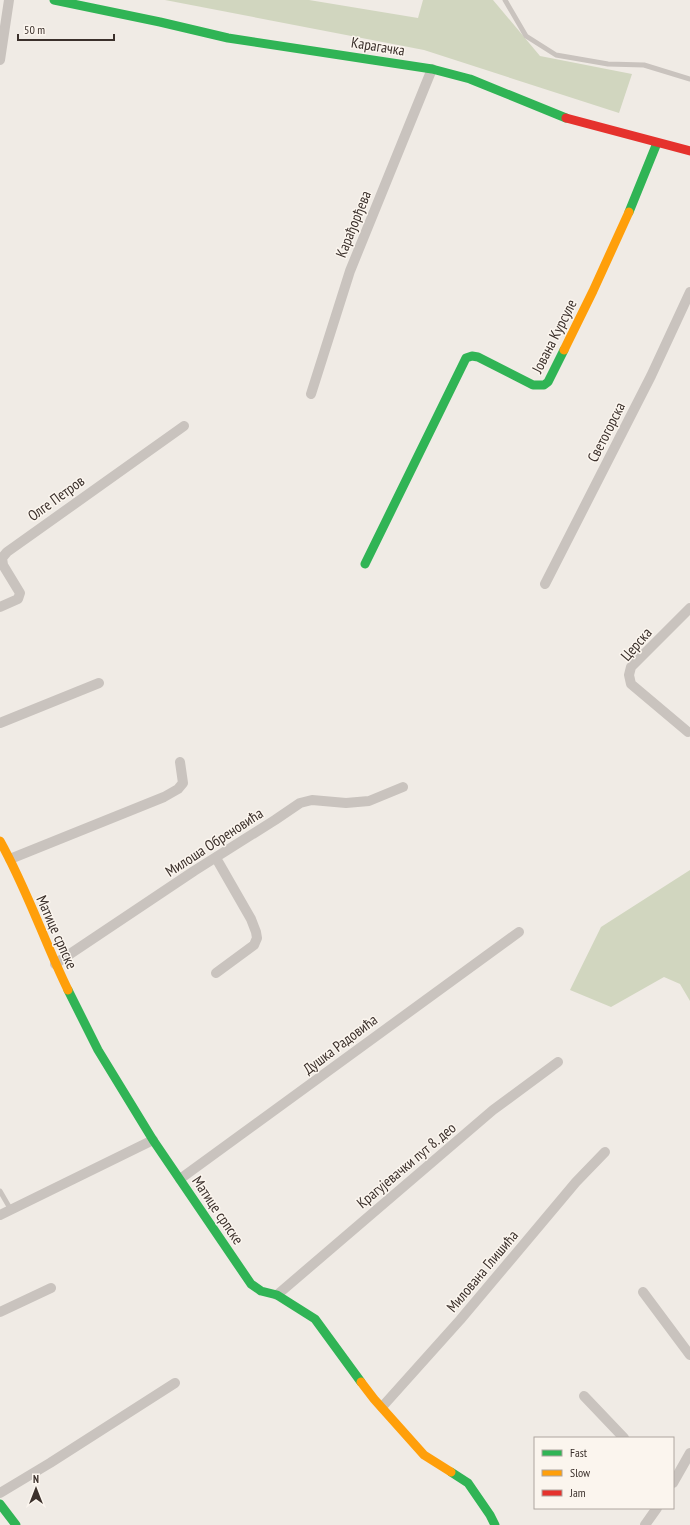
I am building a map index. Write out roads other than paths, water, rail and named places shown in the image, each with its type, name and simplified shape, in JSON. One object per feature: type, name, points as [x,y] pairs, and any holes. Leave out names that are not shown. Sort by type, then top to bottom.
[{"type":"street","points":[[0,60],[9,0]]},
{"type":"street","name":"Карагачка","points":[[54,0],[228,38],[432,69],[470,79],[564,117],[690,151]]},
{"type":"street","name":"Карађорђева","points":[[310,394],[350,271],[432,69]]},
{"type":"street","name":"Јована Курсуле","points":[[365,564],[466,358],[472,356],[478,357],[533,385],[544,385],[548,382],[593,291],[630,209],[657,143]]},
{"type":"street","name":"Светогорска","points":[[545,584],[651,376],[690,292]]},
{"type":"street","name":"Олге Петров","points":[[0,607],[18,599],[20,593],[3,565],[2,558],[6,552],[184,426]]},
{"type":"street","name":"Церска","points":[[688,732],[631,684],[629,675],[631,667],[690,608]]},
{"type":"street","points":[[0,723],[99,683]]},
{"type":"street","points":[[10,859],[178,789],[183,783],[180,762]]},
{"type":"street","name":"Милоша Обреновића","points":[[55,964],[275,820],[300,802],[346,803],[369,801],[403,787]]},
{"type":"street","name":"Матице српске","points":[[0,841],[10,859],[55,964],[98,1050],[153,1140],[251,1284],[260,1291],[277,1295],[315,1319],[382,1408],[424,1455],[468,1483],[490,1515],[495,1525]]},
{"type":"street","points":[[216,858],[251,919],[257,938],[254,944],[216,973]]},
{"type":"street","name":"Душка Радовића","points":[[180,1179],[518,932]]},
{"type":"street","name":"Крагујевачки пут 8. део","points":[[277,1295],[493,1110],[558,1062]]},
{"type":"street","points":[[0,1215],[153,1140]]},
{"type":"street","name":"Милована Глишића","points":[[382,1408],[460,1320],[576,1182],[605,1152]]},
{"type":"street","points":[[0,1312],[51,1288]]},
{"type":"street","points":[[643,1292],[690,1355]]},
{"type":"street","points":[[0,1493],[50,1463],[175,1383]]},
{"type":"street","points":[[584,1396],[623,1437]]},
{"type":"street","points":[[674,1481],[690,1453]]},
{"type":"street","points":[[0,1504],[16,1525]]},
{"type":"street","points":[[645,1525],[656,1509]]},
{"type":"lane","points":[[505,0],[526,36],[556,55],[608,64],[644,65],[690,79]]},
{"type":"lane","points":[[0,1190],[11,1210]]}]
